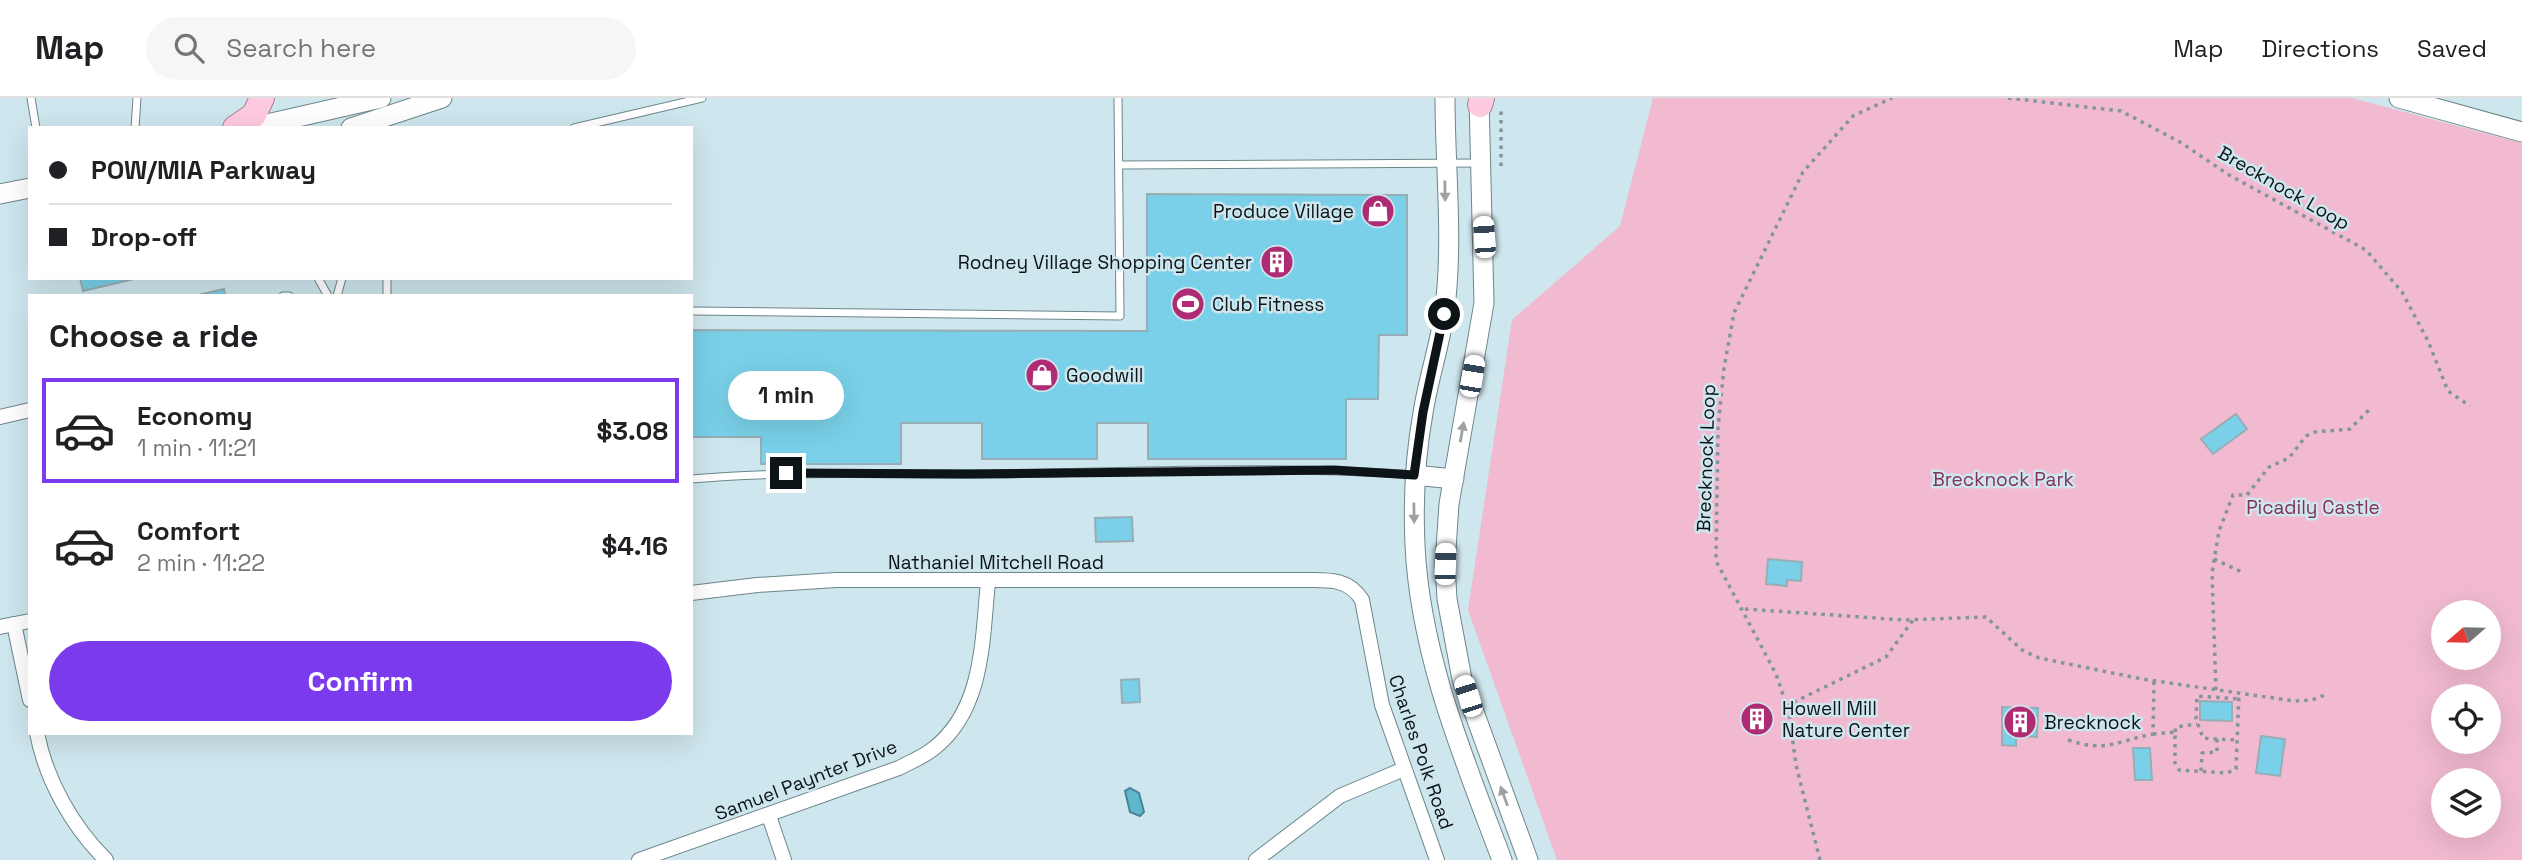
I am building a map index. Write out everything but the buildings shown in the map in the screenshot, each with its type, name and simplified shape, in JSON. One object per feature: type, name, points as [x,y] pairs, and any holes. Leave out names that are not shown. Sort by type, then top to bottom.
[{"type":"highway","points":[[239,126],[254,115],[262,98]]},
{"type":"main road","points":[[275,126],[300,124],[442,98]]},
{"type":"main road","points":[[1445,98],[1447,257],[1444,314],[1423,412],[1414,475],[1415,547],[1421,600],[1432,656],[1460,747],[1503,860]]},
{"type":"main road","points":[[2399,98],[2522,132]]},
{"type":"main road","points":[[2440,98],[2490,122]]},
{"type":"main road","points":[[1486,100],[1479,163],[1485,261],[1484,303],[1454,479],[1445,564],[1453,644],[1474,714],[1528,860]]},
{"type":"main road","points":[[354,126],[386,107]]},
{"type":"main road","points":[[0,194],[28,188]]},
{"type":"main road","points":[[1414,475],[1454,479]]},
{"type":"street","points":[[0,416],[28,410]]},
{"type":"street","name":"Nathaniel Mitchell Road","points":[[693,593],[835,580],[988,582],[1301,579]]},
{"type":"street","name":"Charles Polk Road","points":[[1301,579],[1346,583],[1355,588],[1362,600],[1376,685],[1437,860]]},
{"type":"street","name":"Samuel Paynter Drive","points":[[639,860],[769,817],[899,768],[932,749],[944,738],[969,701],[979,676],[988,582]]},
{"type":"street","points":[[28,621],[7,626],[28,694]]},
{"type":"street","points":[[37,735],[41,754],[65,808],[106,860]]},
{"type":"street","points":[[1256,860],[1340,796],[1404,769]]},
{"type":"street","points":[[769,817],[784,860]]},
{"type":"lane","points":[[31,98],[36,126]]},
{"type":"lane","points":[[135,126],[137,98]]},
{"type":"lane","points":[[583,126],[702,98]]},
{"type":"lane","points":[[693,311],[1120,316],[1118,98]]},
{"type":"lane","points":[[367,126],[386,107]]},
{"type":"lane","points":[[1119,165],[1479,163]]},
{"type":"lane","points":[[693,478],[760,473],[1334,470],[1414,475]]},
{"type":"path","name":"Brecknock Loop","points":[[1820,860],[1796,765],[1786,706],[1776,674],[1744,609],[1716,561],[1718,428],[1724,368],[1734,313],[1803,172],[1853,116],[1892,98]]},
{"type":"path","name":"Brecknock Loop","points":[[2008,98],[2121,111],[2180,142],[2228,175],[2366,250],[2402,292],[2428,341],[2448,391],[2470,406]]},
{"type":"path","points":[[1486,100],[1501,175]]},
{"type":"path","points":[[2216,690],[2212,573],[2218,531],[2233,495],[2247,495],[2269,467],[2289,458],[2306,436],[2315,432],[2350,429],[2369,410]]},
{"type":"path","points":[[2214,559],[2244,573]]},
{"type":"path","points":[[1744,609],[1913,620],[1986,617],[2022,650],[2039,658],[2154,681],[2294,701],[2312,700],[2325,695]]},
{"type":"path","points":[[1786,706],[1880,662],[1913,620]]},
{"type":"path","points":[[2153,734],[2154,681]]},
{"type":"path","points":[[2197,724],[2176,727],[2175,763],[2179,770],[2228,773],[2236,769],[2239,693]]},
{"type":"path","points":[[2237,740],[2203,738],[2197,724],[2197,696],[2239,699]]},
{"type":"path","points":[[2068,740],[2089,747],[2108,748],[2123,739],[2175,732]]},
{"type":"path","points":[[2202,771],[2202,753],[2217,752],[2217,739]]},
{"type":"green space","name":"Brecknock Park","points":[[1653,98],[2352,98],[2522,143],[2522,860],[1557,860],[1468,610],[1512,320],[1620,226]]},
{"type":"water","points":[[1130,788],[1139,793],[1144,812],[1140,816],[1130,812],[1125,791]]},
{"type":"place","name":"Produce Village","points":[[1378,211]]},
{"type":"place","name":"Rodney Village Shopping Center","points":[[1277,262]]},
{"type":"place","name":"Club Fitness","points":[[1188,304]]},
{"type":"place","name":"Goodwill","points":[[1042,375]]},
{"type":"place","name":"Howell Mill Nature Center","points":[[1757,719]]},
{"type":"place","name":"Brecknock","points":[[2020,722]]},
{"type":"route","points":[[786,473],[1334,470],[1414,475],[1423,412],[1444,314]]},
{"type":"park label","name":"Picadily Castle","points":[[2313,507]]}]
